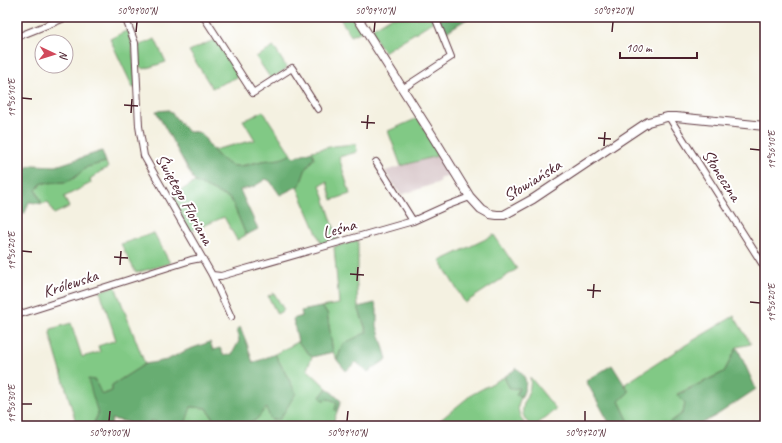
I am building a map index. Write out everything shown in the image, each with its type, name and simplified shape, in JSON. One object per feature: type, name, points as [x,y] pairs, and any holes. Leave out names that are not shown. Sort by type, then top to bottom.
[{"type":"street","points":[[17,37],[67,17]]},
{"type":"street","name":"Świętego Floriana","points":[[125,17],[135,43],[139,126],[144,156],[212,275],[231,317]]},
{"type":"street","points":[[204,17],[253,93],[292,68],[318,109]]},
{"type":"street","name":"Słowiańska","points":[[357,17],[470,197],[481,209],[497,216],[511,212],[533,199],[648,122],[669,117],[765,126]]},
{"type":"street","points":[[402,89],[451,57],[435,17]]},
{"type":"street","name":"Słoneczna","points":[[669,117],[765,268]]},
{"type":"street","points":[[376,162],[413,221]]},
{"type":"street","name":"Leśna","points":[[212,275],[221,276],[413,221],[470,197]]},
{"type":"street","name":"Królewska","points":[[17,315],[201,258]]},
{"type":"shaded area","points":[[440,155],[453,173],[439,179],[440,182],[401,195],[385,171]]},
{"type":"green space","points":[[339,17],[353,17],[362,31],[351,36]]},
{"type":"green space","points":[[391,17],[432,17],[434,21],[384,52],[370,30]]},
{"type":"green space","points":[[437,17],[470,17],[443,34]]},
{"type":"green space","points":[[128,30],[132,44],[136,87],[133,88],[110,39]]},
{"type":"green space","points":[[155,39],[166,62],[144,69],[139,66],[138,46]]},
{"type":"green space","points":[[216,39],[240,76],[212,88],[189,51]]},
{"type":"green space","points":[[274,47],[287,68],[271,79],[256,57]]},
{"type":"green space","points":[[169,110],[188,132],[197,132],[201,134],[217,155],[231,165],[238,166],[280,159],[291,154],[294,157],[312,151],[314,158],[306,168],[300,185],[280,195],[270,181],[266,179],[253,187],[240,190],[258,229],[246,235],[231,199],[195,182],[156,111]]},
{"type":"green space","points":[[263,111],[291,154],[283,159],[262,161],[240,166],[232,166],[223,161],[213,150],[255,140],[243,120]]},
{"type":"green space","points":[[418,118],[440,155],[401,166],[388,131]]},
{"type":"green space","points":[[356,144],[357,152],[339,157],[350,194],[332,200],[327,182],[320,185],[338,240],[322,245],[297,187],[300,185],[306,168],[314,158],[312,151],[334,146]]},
{"type":"green space","points":[[102,151],[106,162],[87,167],[73,179],[66,182],[42,183],[36,190],[42,204],[29,202],[25,213],[17,216],[17,171],[33,165],[56,166]]},
{"type":"green space","points":[[106,162],[108,168],[90,179],[91,183],[64,197],[69,207],[54,214],[48,202],[42,204],[36,190],[43,183],[66,182],[73,179],[87,167]]},
{"type":"green space","points":[[195,182],[231,199],[246,235],[237,240],[224,217],[189,232],[170,197]]},
{"type":"green space","points":[[154,233],[170,263],[136,273],[121,244]]},
{"type":"green space","points":[[494,235],[517,269],[465,303],[440,261]]},
{"type":"green space","points":[[358,240],[358,269],[356,270],[358,307],[367,333],[343,344],[337,360],[333,352],[327,312],[321,307],[339,304],[334,247]]},
{"type":"green space","points":[[115,286],[145,364],[112,385],[112,391],[101,395],[95,380],[98,414],[92,426],[77,426],[50,334],[51,329],[71,323],[82,357],[100,352],[98,346],[116,340],[100,291]]},
{"type":"green space","points":[[274,293],[284,310],[277,314],[268,296]]},
{"type":"green space","points":[[375,303],[377,309],[377,326],[387,359],[368,372],[356,362],[346,371],[337,360],[343,344],[367,332],[358,307]]},
{"type":"green space","points":[[321,307],[327,312],[333,352],[312,357],[298,342],[293,319],[302,316],[301,311]]},
{"type":"green space","points":[[734,316],[751,344],[737,347],[724,372],[677,394],[685,403],[683,413],[666,425],[631,426],[619,401],[629,392],[625,384]]},
{"type":"green space","points":[[240,327],[253,363],[275,354],[296,393],[280,419],[271,420],[266,408],[256,420],[245,424],[244,426],[217,426],[207,408],[191,407],[186,422],[165,425],[150,420],[151,426],[129,426],[128,422],[112,419],[111,426],[93,426],[98,414],[88,379],[95,380],[102,395],[112,391],[112,385],[145,364],[167,360],[187,350],[210,342],[213,350],[220,348],[224,356],[232,354],[239,341],[237,329]]},
{"type":"green space","points":[[298,342],[312,357],[307,369],[327,388],[320,397],[323,400],[329,399],[337,402],[335,410],[337,412],[332,426],[244,426],[245,424],[256,420],[266,407],[296,393],[275,354]]},
{"type":"green space","points":[[737,347],[756,389],[717,415],[697,426],[651,426],[666,425],[683,413],[685,403],[677,395],[724,372]]},
{"type":"green space","points":[[612,365],[629,392],[619,401],[631,426],[611,426],[586,381]]},
{"type":"green space","points":[[517,368],[526,381],[522,396],[516,395],[519,388],[510,389],[504,377]]},
{"type":"green space","points":[[504,377],[510,389],[520,388],[516,395],[522,396],[518,408],[521,419],[526,426],[433,426],[471,395]]},
{"type":"green space","points":[[530,377],[556,409],[535,426],[531,426],[525,420],[523,414],[524,402],[529,391]]},
{"type":"green space","points":[[327,388],[341,401],[337,412],[335,410],[337,402],[329,399],[323,400],[320,397]]},
{"type":"green space","points":[[191,407],[207,408],[217,426],[151,426],[150,420],[165,425]]}]
